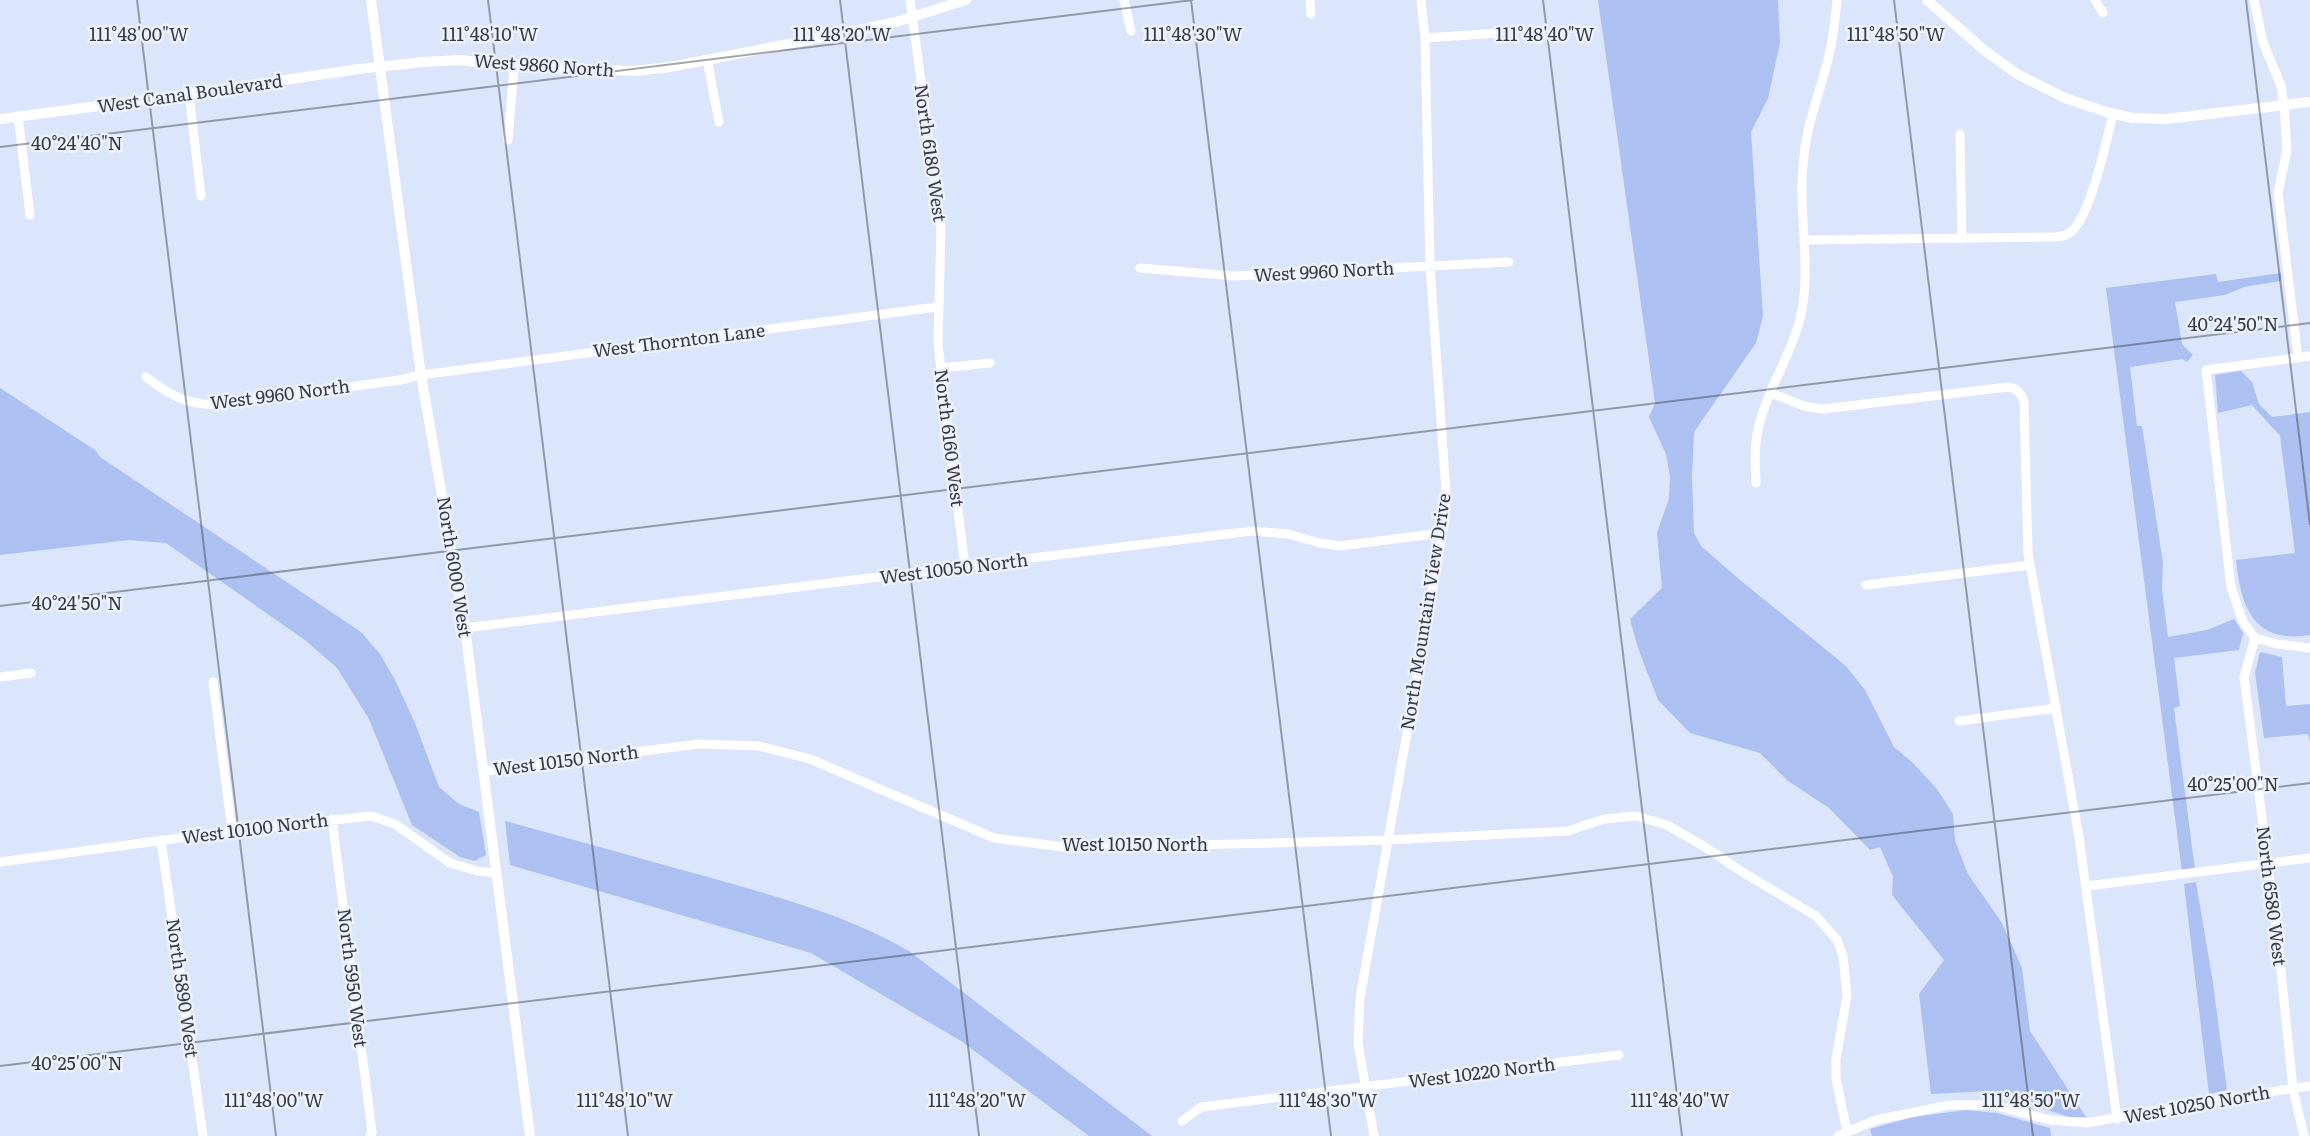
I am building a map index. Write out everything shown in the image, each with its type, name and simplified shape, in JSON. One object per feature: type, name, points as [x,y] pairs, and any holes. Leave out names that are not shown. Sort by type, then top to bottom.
[{"type":"street","name":"North 6000 West","points":[[371,0],[421,375],[465,628],[530,1136]]},
{"type":"street","name":"North 6180 West","points":[[910,0],[941,229],[942,251],[937,307]]},
{"type":"street","points":[[912,17],[965,0]]},
{"type":"street","points":[[1124,0],[1131,31]]},
{"type":"street","points":[[1310,0],[1311,15]]},
{"type":"street","name":"North Mountain View Drive","points":[[1374,1136],[1358,1043],[1360,998],[1444,519],[1446,492],[1430,266],[1425,38],[1421,0]]},
{"type":"street","points":[[1756,484],[1757,433],[1794,341],[1802,309],[1805,274],[1802,194],[1805,144],[1812,110],[1829,56],[1837,0]]},
{"type":"street","points":[[1927,0],[1984,50],[2017,74],[2065,98],[2113,114],[2165,119],[2310,102]]},
{"type":"street","points":[[2095,0],[2103,13]]},
{"type":"street","points":[[2254,0],[2263,42],[2281,86],[2284,105],[2287,150],[2278,193],[2298,358]]},
{"type":"street","name":"West 9860 North","points":[[379,67],[461,60],[514,67],[635,71],[850,32],[912,17]]},
{"type":"street","points":[[1425,38],[1499,33]]},
{"type":"street","points":[[707,59],[719,122]]},
{"type":"street","name":"West Canal Boulevard","points":[[0,119],[379,67]]},
{"type":"street","points":[[508,140],[514,67]]},
{"type":"street","points":[[189,94],[201,196]]},
{"type":"street","points":[[1804,240],[2054,237],[2070,233],[2078,223],[2095,183],[2113,114]]},
{"type":"street","points":[[18,116],[30,215]]},
{"type":"street","points":[[1960,134],[1962,239]]},
{"type":"street","name":"West 9960 North","points":[[1140,268],[1234,276],[1509,262]]},
{"type":"street","name":"North 6160 West","points":[[937,307],[941,368],[965,568]]},
{"type":"street","name":"West Thornton Lane","points":[[421,375],[937,307]]},
{"type":"street","points":[[2310,356],[2206,370],[2231,587],[2243,622],[2255,638],[2310,648]]},
{"type":"street","points":[[941,368],[990,363]]},
{"type":"street","name":"West 9960 North","points":[[146,377],[173,397],[197,404],[217,405],[421,375]]},
{"type":"street","points":[[1771,393],[1795,403],[1823,409],[2003,387],[2016,390],[2022,396],[2029,565],[2087,886],[2117,1119]]},
{"type":"street","name":"West 10050 North","points":[[465,628],[1252,531],[1288,534],[1340,546],[1441,533]]},
{"type":"street","points":[[1866,585],[2029,565]]},
{"type":"street","name":"North 6580 West","points":[[2255,638],[2244,677],[2293,1089],[2304,1136]]},
{"type":"street","points":[[0,677],[31,673]]},
{"type":"street","points":[[212,682],[232,831]]},
{"type":"street","points":[[1959,721],[2056,708]]},
{"type":"street","name":"West 10150 North","points":[[485,771],[699,744],[759,746],[810,759],[994,838],[1071,848],[1388,841],[1568,831],[1604,819],[1636,816],[1667,825],[1710,850],[1816,916],[1837,940],[1843,956],[1847,996],[1837,1052],[1836,1079],[1843,1133]]},
{"type":"street","name":"West 10100 North","points":[[0,862],[232,831],[371,816],[395,824],[450,863],[496,873]]},
{"type":"street","name":"North 5950 West","points":[[332,819],[372,1133],[370,1136]]},
{"type":"street","name":"North 5890 West","points":[[161,840],[203,1136]]},
{"type":"street","points":[[2087,886],[2310,858]]},
{"type":"street","name":"West 10220 North","points":[[1182,1121],[1201,1107],[1619,1055]]},
{"type":"street","name":"West 10250 North","points":[[1843,1133],[1876,1120],[1949,1105],[1976,1104],[2007,1108],[2062,1122],[2097,1122],[2310,1086]]},
{"type":"shaded area","points":[[1598,0],[1778,0],[1780,43],[1768,98],[1751,132],[1763,316],[1756,343],[1694,432],[1694,533],[1701,546],[1846,666],[1865,690],[1894,747],[1937,789],[1953,814],[1955,841],[1968,874],[2002,923],[2022,968],[2030,1031],[2086,1117],[2069,1117],[1988,1091],[1931,1094],[1919,994],[1944,960],[1892,895],[1893,877],[1880,847],[1870,850],[1829,808],[1788,781],[1760,753],[1690,733],[1658,700],[1630,619],[1662,588],[1657,533],[1669,498],[1670,477],[1666,454],[1649,417],[1655,403]]},
{"type":"shaded area","points":[[2281,273],[2281,281],[2244,287],[2225,295],[2175,302],[2182,344],[2193,355],[2187,362],[2182,359],[2130,367],[2137,426],[2142,426],[2163,563],[2162,590],[2168,637],[2207,630],[2234,619],[2243,633],[2239,650],[2174,658],[2180,706],[2174,708],[2195,870],[2182,872],[2106,288],[2216,274],[2218,282]]},
{"type":"shaded area","points":[[2241,371],[2252,382],[2259,404],[2272,417],[2310,412],[2310,635],[2276,634],[2263,628],[2254,619],[2242,593],[2236,560],[2295,553],[2280,436],[2252,405],[2218,413],[2215,375]]},
{"type":"shaded area","points":[[0,388],[361,632],[380,654],[395,680],[415,723],[439,787],[459,804],[479,812],[486,855],[475,861],[460,857],[412,825],[369,719],[337,668],[305,640],[166,543],[129,540],[0,555]]},
{"type":"shaded area","points":[[2260,652],[2282,657],[2286,706],[2310,704],[2310,742],[2308,734],[2264,738],[2255,673]]},
{"type":"shaded area","points":[[505,821],[790,901],[839,918],[886,939],[909,951],[1152,1136],[1089,1136],[961,1041],[811,953],[510,865]]},
{"type":"shaded area","points":[[2196,882],[2227,1090],[2209,1094],[2184,884]]},
{"type":"shaded area","points":[[1966,1110],[1997,1113],[2050,1128],[2051,1136],[1872,1136],[1870,1129],[1913,1117]]}]
